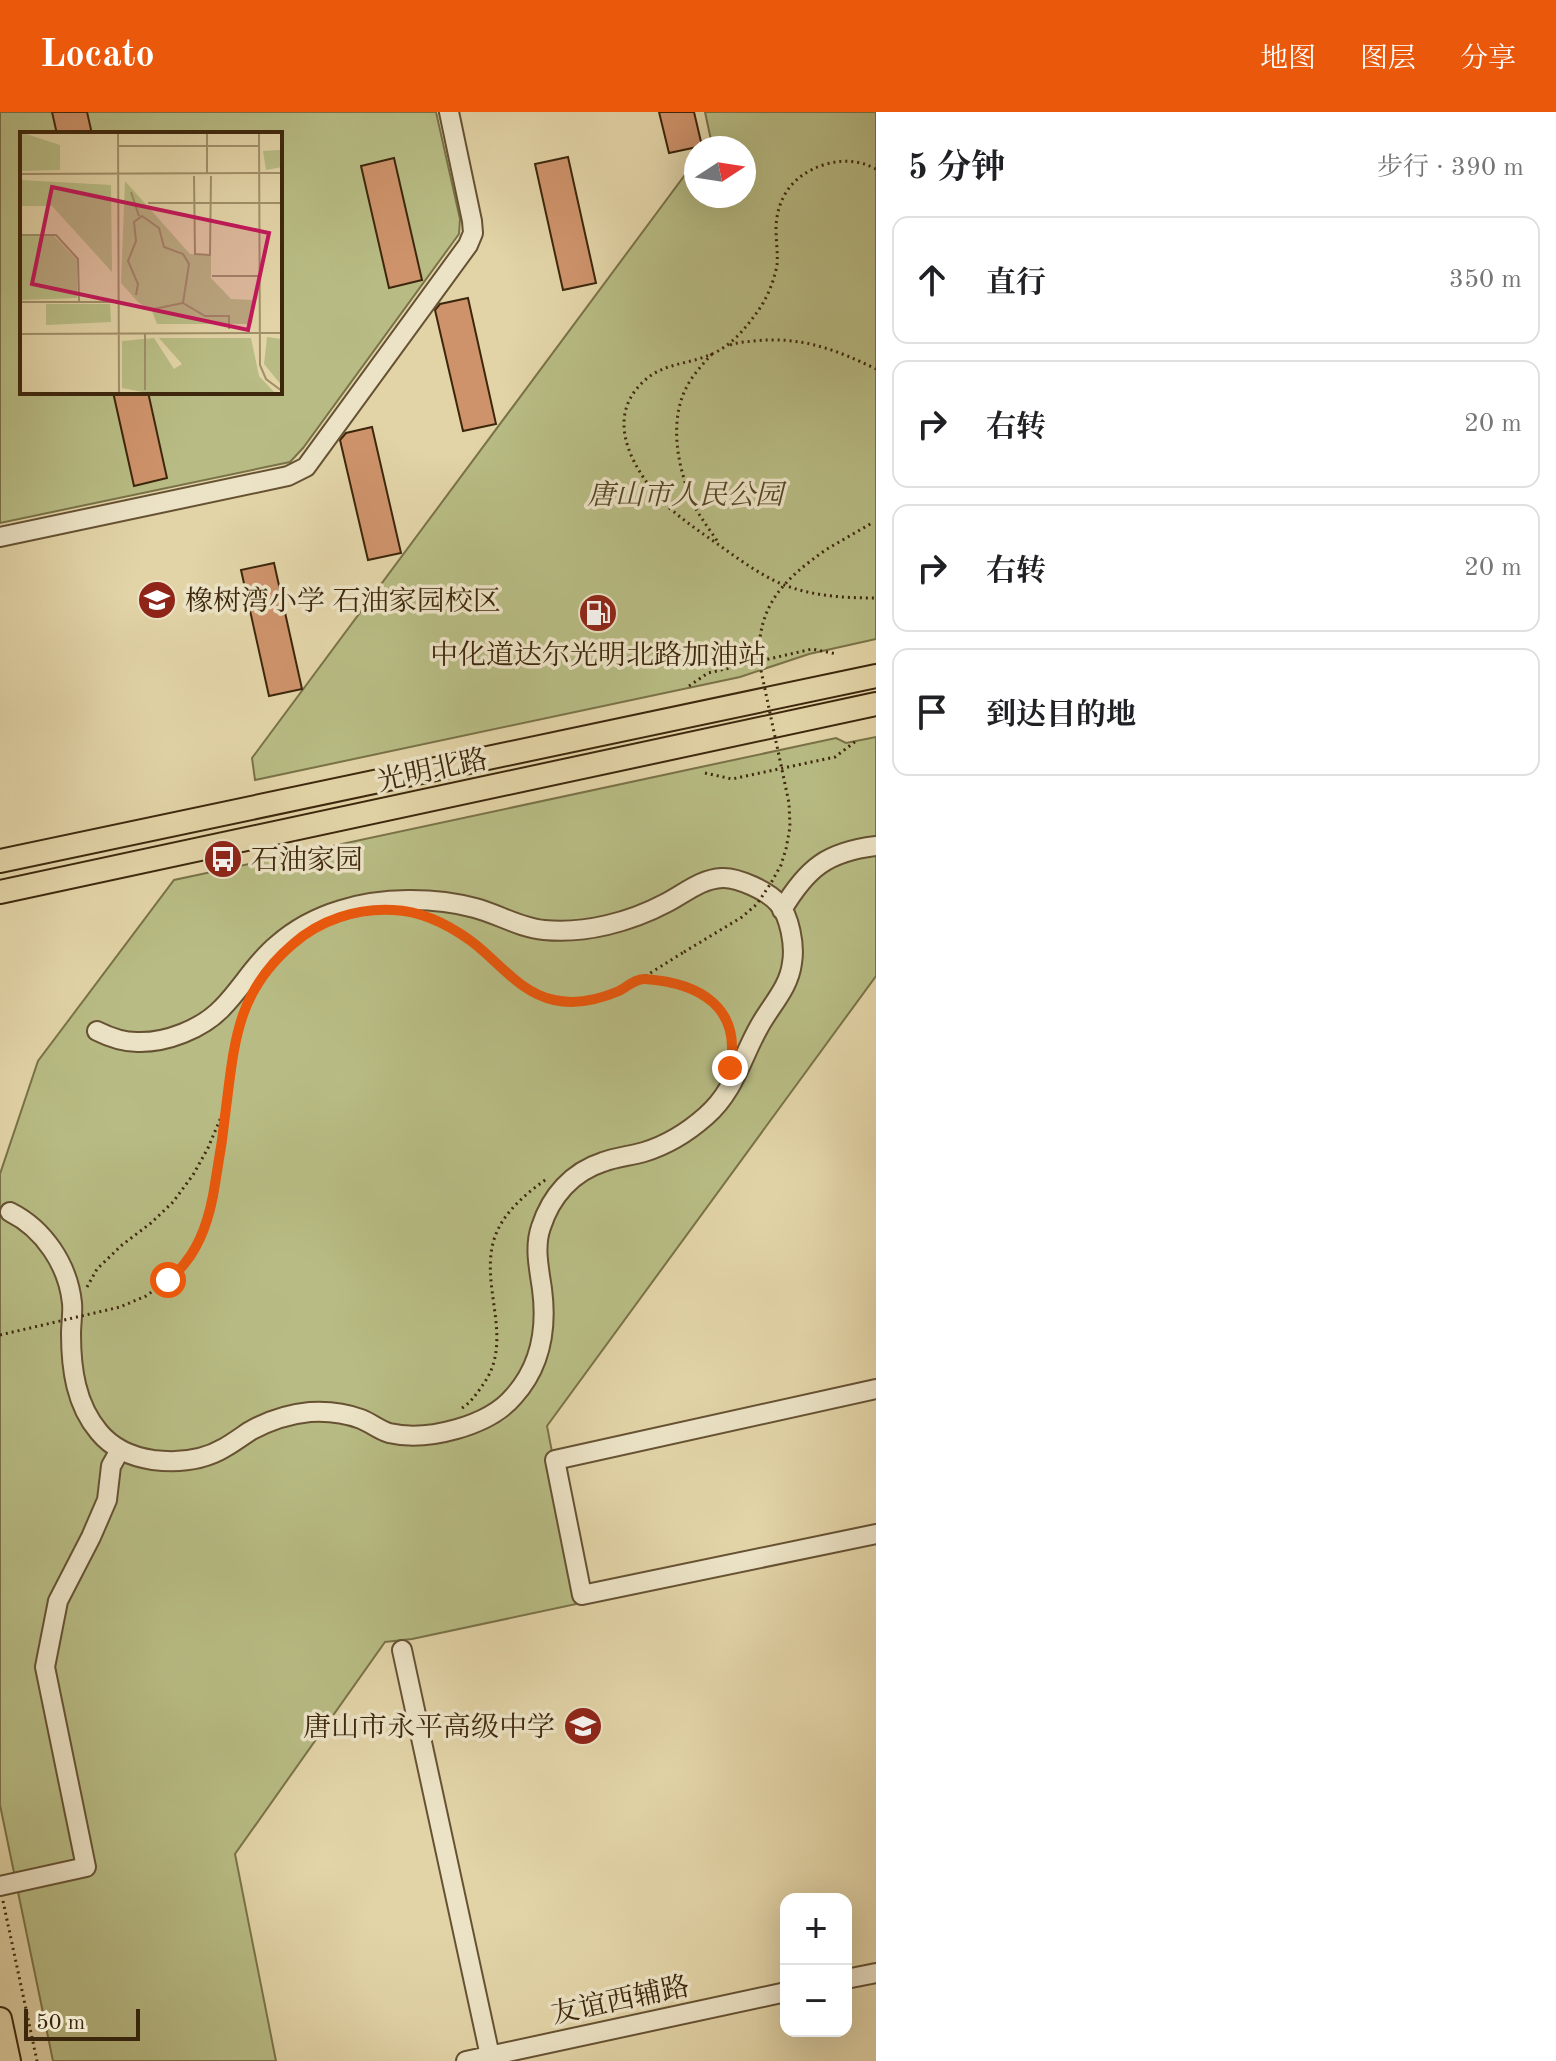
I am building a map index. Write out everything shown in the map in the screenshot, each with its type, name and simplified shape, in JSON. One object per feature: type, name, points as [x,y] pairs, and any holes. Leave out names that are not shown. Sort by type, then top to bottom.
[{"type":"main road","name":"光明北路","points":[[0,861],[876,676]]},
{"type":"main road","name":"光明北路","points":[[0,892],[876,704]]},
{"type":"main road","points":[[0,2019],[9,2061]]},
{"type":"street","points":[[0,537],[288,476],[306,467],[468,245],[473,233],[449,112]]},
{"type":"street","points":[[782,910],[806,874],[831,856],[876,846]]},
{"type":"street","points":[[10,1212],[43,1235],[63,1270],[72,1301],[72,1368],[78,1394],[86,1414],[101,1436],[120,1450],[145,1459],[178,1462],[199,1459],[222,1450],[267,1422],[314,1412],[337,1413],[363,1420],[387,1433],[437,1433],[485,1420],[513,1398],[528,1379],[537,1359],[543,1335],[544,1309],[537,1259],[538,1233],[562,1188],[575,1175],[601,1162],[642,1153],[667,1143],[686,1132],[719,1103],[730,1089],[756,1032],[786,986],[794,955],[792,938],[778,903],[742,881],[725,878],[705,881],[634,917],[589,928],[562,930],[541,930],[474,907],[417,899],[374,902],[341,910],[298,929],[256,966],[220,1010],[196,1027],[165,1039],[135,1042],[97,1031]]},
{"type":"street","points":[[876,1389],[555,1460],[582,1595],[876,1534]]},
{"type":"street","points":[[0,1888],[86,1867],[45,1667],[58,1601],[97,1525],[107,1500],[111,1466],[120,1450]]},
{"type":"street","points":[[402,1650],[490,2056]]},
{"type":"street","points":[[852,1978],[876,1973]]},
{"type":"street","name":"友谊西辅路","points":[[466,2061],[780,1993]]},
{"type":"path","points":[[876,169],[859,162],[829,164],[814,169],[789,186],[781,201],[776,225],[776,270],[757,313],[735,338],[714,354],[664,367],[651,375],[635,391],[624,424],[625,439],[632,458],[662,500],[686,522],[749,566],[777,582],[810,592],[841,598],[876,598]]},
{"type":"path","points":[[721,546],[697,510],[684,480],[679,454],[676,423],[683,395],[697,371],[715,352],[734,343],[768,340],[812,343],[876,369]]},
{"type":"path","points":[[430,919],[471,941],[531,991],[552,1000],[577,1003],[620,990],[742,917],[757,904],[781,865],[790,827],[789,803],[759,661],[762,625],[776,593],[799,570],[842,539],[872,523]]},
{"type":"path","points":[[689,686],[708,673],[812,649],[837,654]]},
{"type":"path","points":[[705,773],[732,779],[835,757],[856,741]]},
{"type":"path","points":[[641,978],[673,983],[708,997],[719,1006],[728,1021],[734,1052]]},
{"type":"path","points":[[0,1335],[120,1307],[146,1296],[186,1262],[205,1226],[212,1202],[233,1048],[245,1009]]},
{"type":"path","points":[[87,1289],[97,1269],[173,1202],[208,1148],[227,1103]]},
{"type":"path","points":[[458,1411],[469,1404],[494,1365],[498,1342],[490,1262],[494,1240],[518,1202],[557,1172]]},
{"type":"path","points":[[78,1323],[80,1311]]},
{"type":"path","points":[[0,1888],[37,2061]]},
{"type":"green space","points":[[0,112],[436,112],[460,219],[459,234],[290,462],[0,523]]},
{"type":"green space","name":"唐山市人民公园","points":[[705,112],[876,112],[876,639],[809,654],[740,677],[255,780],[252,758],[684,176],[684,208],[756,208],[756,136],[710,136]]},
{"type":"green space","points":[[876,737],[876,976],[547,1426],[581,1603],[385,1642],[235,1854],[276,2061],[53,2061],[0,1805],[0,1174],[38,1061],[174,880],[836,738],[846,743]]},
{"type":"building","points":[[52,112],[87,112],[92,132],[57,132]]},
{"type":"building","points":[[659,112],[694,112],[700,136],[684,136],[684,150],[669,153]]},
{"type":"building","points":[[568,157],[596,283],[563,290],[535,164]]},
{"type":"building","points":[[394,158],[422,280],[389,288],[361,166]]},
{"type":"building","points":[[468,298],[496,424],[463,431],[435,310],[440,304]]},
{"type":"building","points":[[113,394],[148,394],[167,478],[134,486]]},
{"type":"building","points":[[372,427],[401,553],[368,560],[340,440],[346,433]]},
{"type":"building","points":[[274,563],[302,689],[269,696],[241,570]]},
{"type":"place","name":"橡树湾小学 石油家园校区","points":[[157,600]]},
{"type":"place","name":"中化道达尔光明北路加油站","points":[[598,613]]},
{"type":"place","name":"石油家园","points":[[223,859]]},
{"type":"place","name":"唐山市永平高级中学","points":[[583,1726]]},
{"type":"route","points":[[168,1280],[186,1262],[196,1245],[212,1202],[233,1048],[250,997],[265,972],[286,950],[308,930],[332,919],[363,912],[393,910],[417,914],[443,924],[471,941],[531,991],[552,1000],[577,1003],[597,999],[641,978],[690,988],[719,1006],[728,1021],[734,1052],[730,1068]]}]
